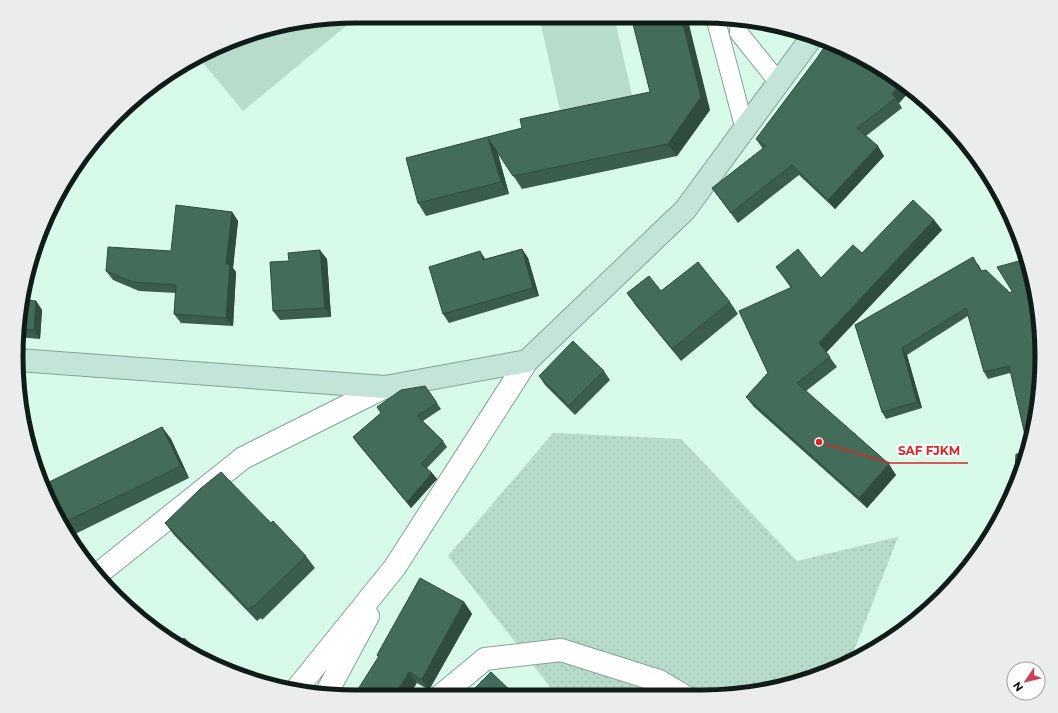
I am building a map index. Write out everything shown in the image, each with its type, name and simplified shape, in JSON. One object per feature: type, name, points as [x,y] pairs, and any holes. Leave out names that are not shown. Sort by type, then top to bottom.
[{"type":"street","points":[[329,688],[395,567],[527,361],[685,210],[810,41]]},
{"type":"street","points":[[23,360],[386,387],[527,361]]},
{"type":"street","points":[[102,571],[243,458],[386,387]]},
{"type":"street","points":[[300,685],[395,567]]},
{"type":"street","points":[[447,690],[485,659],[561,650],[659,681],[674,690]]},
{"type":"lane","points":[[718,24],[745,130]]},
{"type":"lane","points":[[740,26],[739,33],[779,84]]},
{"type":"green space","points":[[349,23],[243,111],[202,61],[229,48],[270,34],[313,26]]},
{"type":"green space","points":[[541,23],[616,23],[634,104],[562,119]]},
{"type":"green space","points":[[553,433],[681,439],[797,561],[898,537],[853,654],[829,665],[788,679],[745,687],[702,690],[553,690],[448,556]]},
{"type":"building","points":[[633,23],[683,23],[701,97],[668,144],[513,176],[488,138],[501,182],[418,203],[406,158],[522,128],[520,119],[650,92]]},
{"type":"building","points":[[825,46],[829,48],[849,57],[898,87],[892,94],[896,98],[857,128],[878,146],[828,200],[792,165],[731,213],[712,188],[766,146],[756,139]]},
{"type":"building","points":[[913,200],[934,220],[819,343],[830,357],[797,383],[889,464],[859,498],[746,397],[768,373],[739,311],[792,287],[776,267],[798,249],[821,278],[853,245],[862,253]]},
{"type":"building","points":[[176,205],[232,212],[226,264],[230,264],[226,318],[174,314],[176,285],[133,282],[106,271],[108,247],[171,251]]},
{"type":"building","points":[[522,249],[533,288],[443,314],[429,267],[480,251],[483,260]]},
{"type":"building","points":[[320,250],[325,308],[273,311],[270,262],[289,261],[288,253]]},
{"type":"building","points":[[973,257],[981,271],[986,270],[1010,293],[1012,291],[997,267],[1021,260],[1029,291],[1035,356],[1032,400],[1025,437],[1009,366],[984,372],[966,308],[902,348],[917,402],[882,412],[855,325]]},
{"type":"building","points":[[698,262],[730,302],[672,349],[627,293],[649,276],[661,291]]},
{"type":"building","points":[[28,300],[36,301],[34,330],[25,329]]},
{"type":"building","points":[[573,341],[604,371],[569,406],[539,376]]},
{"type":"building","points":[[425,386],[437,403],[417,416],[443,441],[421,464],[432,473],[407,502],[353,437],[381,413],[377,407],[401,390]]},
{"type":"building","points":[[162,427],[181,466],[67,521],[48,483]]},
{"type":"building","points":[[1016,454],[1020,454],[1017,464],[1015,469]]},
{"type":"building","points":[[221,472],[271,523],[273,521],[306,556],[253,607],[252,606],[248,609],[165,523],[200,489]]},
{"type":"building","points":[[420,578],[464,602],[421,679],[409,672],[397,690],[357,690],[379,656],[377,655]]},
{"type":"building","points":[[184,638],[195,648],[190,645],[182,640]]},
{"type":"building","points":[[491,672],[510,690],[473,690]]},
{"type":"place","name":"SAF FJKM","points":[[819,442]]}]
